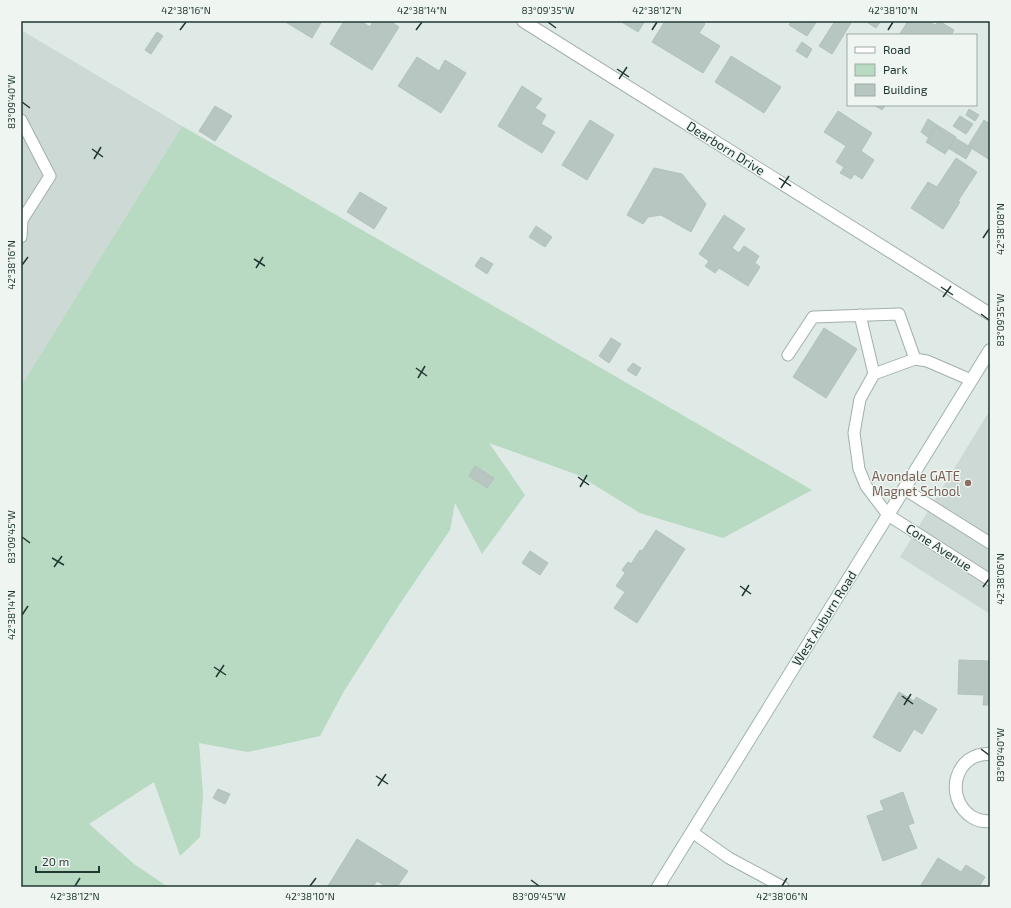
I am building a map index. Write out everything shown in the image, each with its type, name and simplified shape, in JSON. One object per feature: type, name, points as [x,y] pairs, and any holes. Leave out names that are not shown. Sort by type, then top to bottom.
[{"type":"street","name":"Dearborn Drive","points":[[522,21],[990,314]]},
{"type":"street","name":"West Auburn Road","points":[[658,887],[990,350]]},
{"type":"street","points":[[990,754],[976,756],[967,762],[960,770],[955,781],[955,792],[959,803],[966,812],[976,819],[990,821]]},
{"type":"lane","points":[[21,120],[50,176],[22,220],[21,237]]},
{"type":"lane","points":[[788,355],[813,316],[899,314],[916,360]]},
{"type":"lane","points":[[860,315],[874,374]]},
{"type":"lane","points":[[888,515],[866,486],[859,469],[854,433],[860,399],[874,374],[916,360],[927,362],[971,380]]},
{"type":"lane","points":[[904,489],[990,544]]},
{"type":"lane","name":"Cone Avenue","points":[[888,515],[990,580]]},
{"type":"lane","points":[[692,832],[729,858],[783,887]]},
{"type":"shaded area","points":[[21,30],[182,126],[21,386]]},
{"type":"shaded area","name":"Avondale GATE Magnet School","points":[[990,410],[990,614],[900,557]]},
{"type":"green space","points":[[182,126],[812,490],[723,538],[640,513],[578,475],[489,443],[525,495],[482,554],[455,503],[450,530],[399,605],[344,691],[320,736],[248,752],[199,743],[203,794],[200,837],[180,856],[154,782],[89,824],[134,864],[168,887],[21,887],[21,386]]},
{"type":"building","points":[[284,21],[322,21],[312,38]]},
{"type":"building","points":[[344,21],[361,21],[370,27],[373,21],[390,21],[399,27],[372,70],[330,44]]},
{"type":"building","points":[[620,21],[645,21],[638,32]]},
{"type":"building","points":[[665,21],[680,21],[684,24],[686,21],[701,21],[705,24],[699,33],[720,46],[703,73],[652,42]]},
{"type":"building","points":[[791,21],[817,21],[807,36],[789,25]]},
{"type":"building","points":[[835,21],[847,21],[851,23],[832,54],[819,46]]},
{"type":"building","points":[[865,21],[881,21],[876,28]]},
{"type":"building","points":[[908,21],[928,21],[935,25],[939,21],[954,30],[952,34],[900,34]]},
{"type":"building","points":[[157,32],[163,36],[151,54],[145,50]]},
{"type":"building","points":[[802,42],[812,49],[807,58],[796,51]]},
{"type":"building","points":[[731,56],[781,87],[764,113],[715,82]]},
{"type":"building","points":[[417,57],[439,71],[445,60],[466,73],[441,113],[398,86]]},
{"type":"building","points":[[522,86],[542,99],[535,108],[546,115],[541,124],[555,132],[542,153],[498,126]]},
{"type":"building","points":[[215,106],[232,116],[215,141],[199,131]]},
{"type":"building","points":[[876,106],[885,106],[882,110]]},
{"type":"building","points":[[969,109],[979,115],[975,121],[966,115]]},
{"type":"building","points":[[838,111],[872,133],[861,151],[874,160],[862,179],[854,174],[851,179],[840,173],[844,167],[836,162],[846,146],[824,132]]},
{"type":"building","points":[[960,116],[973,124],[966,134],[953,126]]},
{"type":"building","points":[[928,119],[937,125],[929,138],[921,132]]},
{"type":"building","points":[[590,120],[614,135],[587,180],[562,165]]},
{"type":"building","points":[[984,120],[990,124],[990,160],[968,146]]},
{"type":"building","points":[[937,125],[956,137],[945,154],[926,142]]},
{"type":"building","points":[[955,138],[972,148],[966,159],[948,148]]},
{"type":"building","points":[[956,158],[977,172],[958,201],[960,202],[943,229],[911,208],[928,182],[937,187]]},
{"type":"building","points":[[654,168],[682,174],[706,204],[691,232],[661,215],[648,217],[643,224],[627,215]]},
{"type":"building","points":[[360,192],[387,208],[374,229],[347,212]]},
{"type":"building","points":[[724,215],[745,229],[732,248],[739,253],[744,246],[759,256],[755,263],[760,267],[748,286],[719,268],[715,273],[705,266],[709,261],[699,254]]},
{"type":"building","points":[[536,226],[552,237],[545,247],[529,237]]},
{"type":"building","points":[[481,257],[493,264],[487,274],[475,266]]},
{"type":"building","points":[[824,328],[857,349],[826,398],[793,377]]},
{"type":"building","points":[[611,338],[621,344],[609,363],[599,356]]},
{"type":"building","points":[[633,363],[641,368],[636,376],[627,370]]},
{"type":"building","points":[[475,466],[494,478],[487,488],[469,476]]},
{"type":"building","points":[[656,530],[685,549],[637,623],[614,608],[625,592],[616,586],[625,573],[622,570],[628,562],[631,564]]},
{"type":"building","points":[[530,551],[548,563],[540,575],[522,563]]},
{"type":"building","points":[[959,660],[990,661],[990,705],[983,705],[984,695],[958,694]]},
{"type":"building","points":[[899,692],[914,701],[916,697],[937,709],[922,734],[914,729],[900,752],[873,737]]},
{"type":"building","points":[[218,789],[230,794],[225,804],[213,798]]},
{"type":"building","points":[[903,792],[914,823],[908,825],[917,848],[883,861],[867,816],[884,810],[880,801]]},
{"type":"building","points":[[357,839],[408,871],[397,887],[387,887],[377,881],[373,887],[328,886]]},
{"type":"building","points":[[938,858],[961,872],[966,865],[985,877],[979,887],[924,887],[921,885]]},
{"type":"place","name":"Avondale GATE Magnet School","points":[[968,483]]}]
